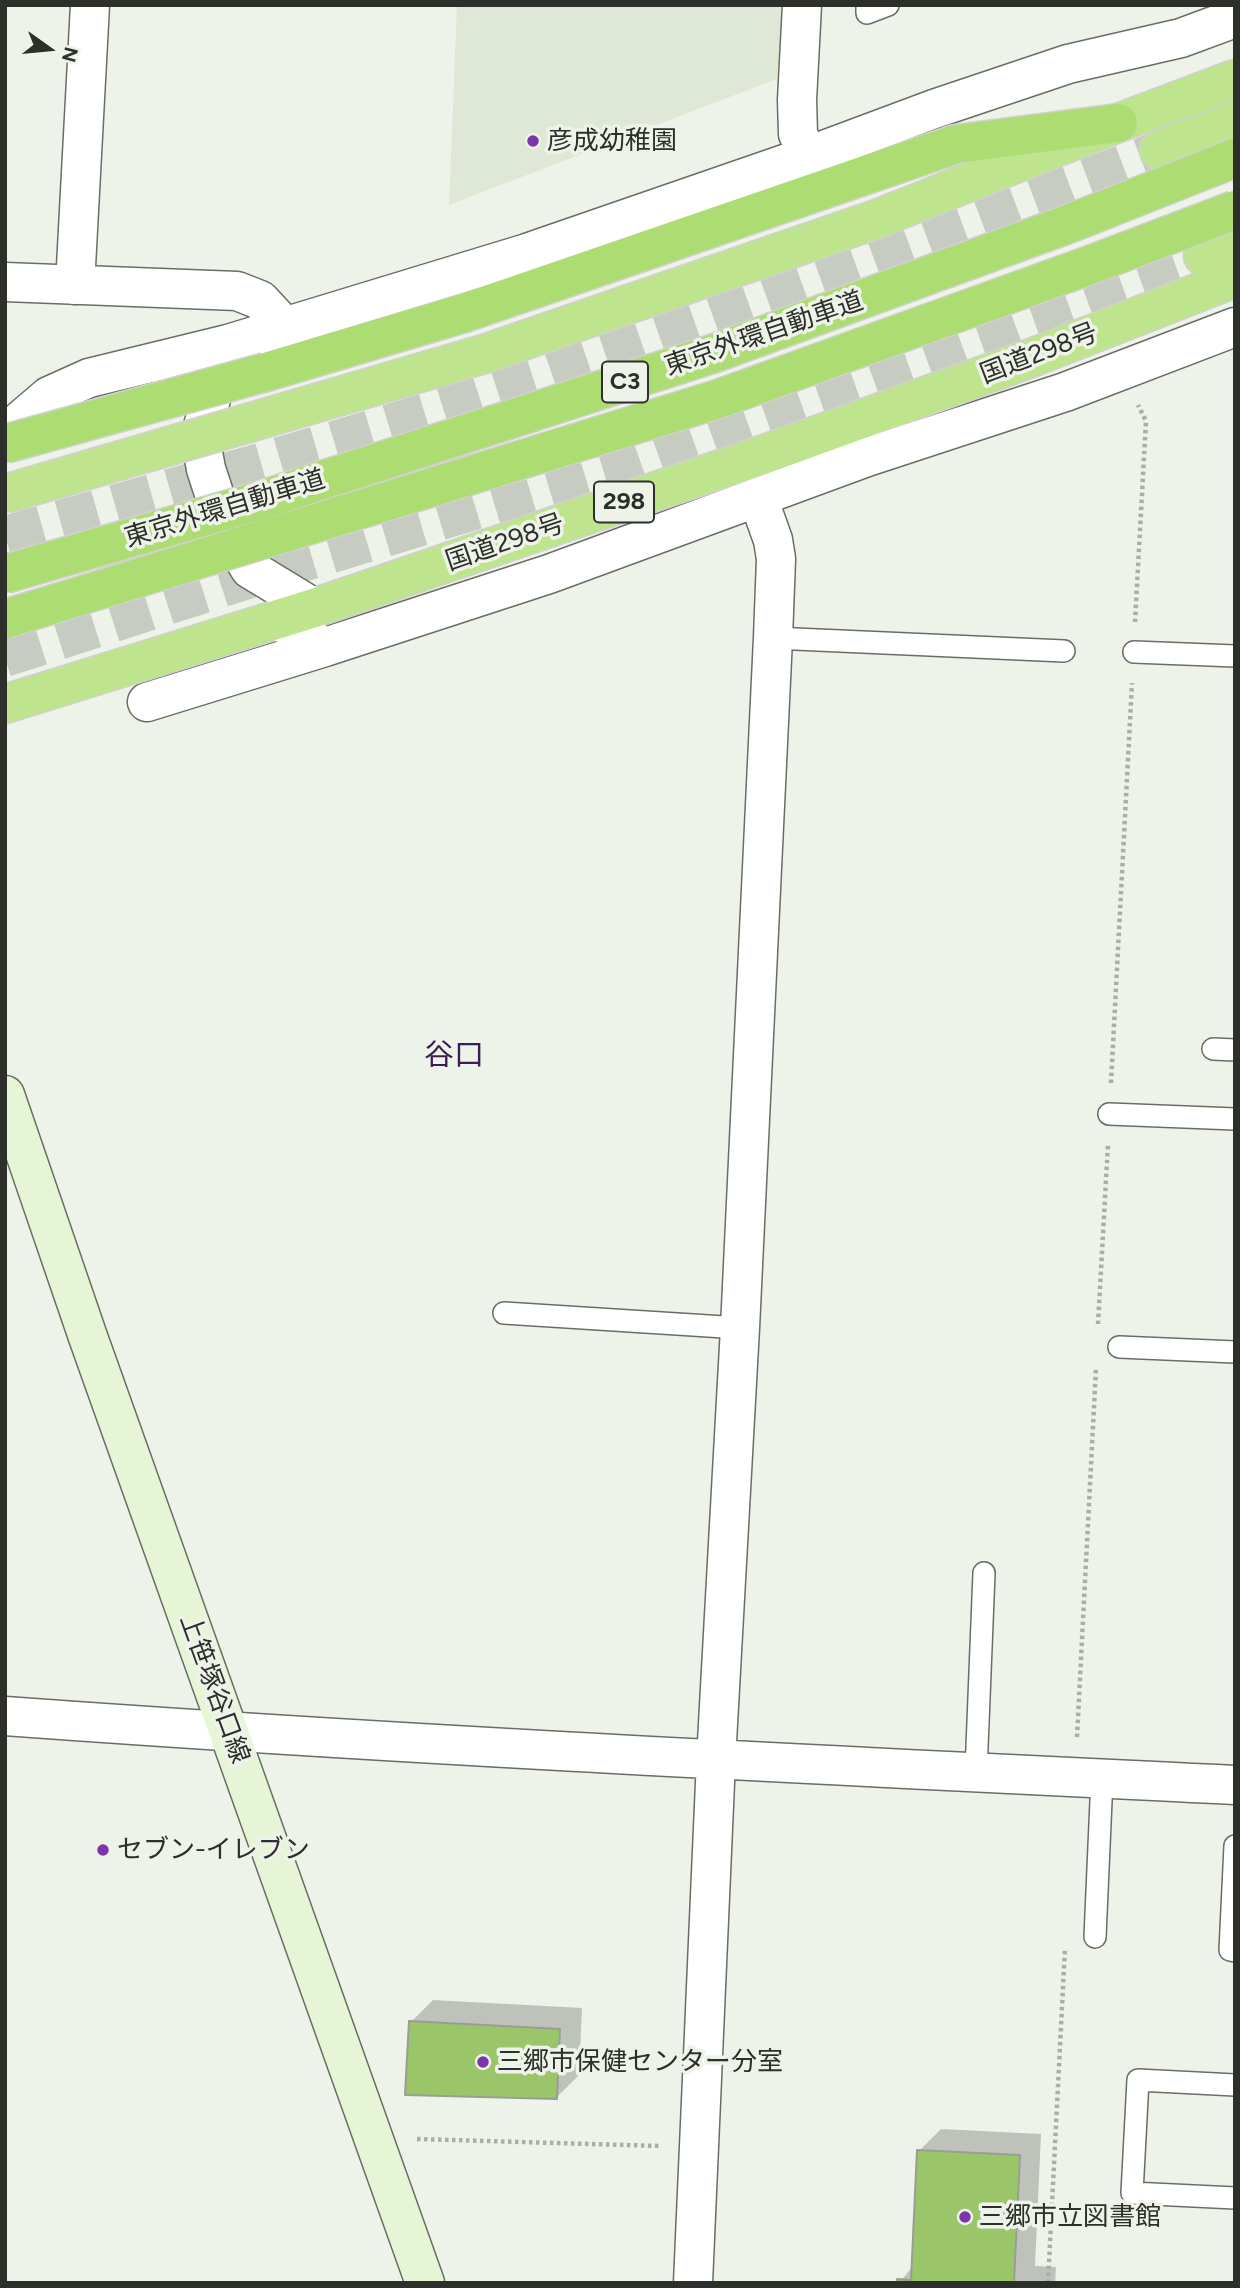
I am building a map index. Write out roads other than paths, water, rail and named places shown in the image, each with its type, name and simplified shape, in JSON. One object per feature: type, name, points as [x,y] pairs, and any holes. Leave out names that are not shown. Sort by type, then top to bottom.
[{"type":"highway","points":[[5,494],[484,354],[861,225],[1235,79]]},
{"type":"highway","points":[[1159,150],[1235,121]]},
{"type":"highway","points":[[5,444],[266,372],[464,313],[956,144],[1118,123]]},
{"type":"highway","name":"東京外環自動車道","points":[[5,574],[258,501],[715,354],[1071,223],[1235,158]]},
{"type":"highway","name":"東京外環自動車道","points":[[5,620],[718,399],[1235,210]]},
{"type":"highway","name":"国道298号","points":[[5,704],[314,608],[762,454],[1031,359],[1235,278]]},
{"type":"main road","name":"上笹塚谷口線","points":[[5,1095],[25,1176],[88,1337],[425,2283]]},
{"type":"street","points":[[75,285],[90,5]]},
{"type":"street","points":[[802,5],[798,134],[807,156]]},
{"type":"street","points":[[5,438],[49,396],[89,378],[228,344],[527,253],[1068,64],[1181,38],[1235,18]]},
{"type":"street","points":[[5,282],[237,291],[260,300],[285,327]]},
{"type":"street","points":[[147,702],[549,574],[867,457],[1065,392],[1235,327]]},
{"type":"street","points":[[228,344],[200,436],[205,469],[226,530],[250,569],[314,608]]},
{"type":"street","points":[[1031,359],[1065,392]]},
{"type":"street","points":[[693,2283],[716,1760],[774,638],[776,559],[773,540],[758,498]]},
{"type":"street","points":[[277,620],[325,646]]},
{"type":"street","points":[[5,1716],[716,1760],[1235,1785]]},
{"type":"lane","points":[[867,5],[867,13],[888,5]]},
{"type":"lane","points":[[774,638],[1064,651]]},
{"type":"lane","points":[[1134,652],[1235,656]]},
{"type":"lane","points":[[1213,1049],[1235,1050]]},
{"type":"lane","points":[[1109,1115],[1235,1119]]},
{"type":"lane","points":[[505,1313],[740,1328]]},
{"type":"lane","points":[[1119,1347],[1235,1352]]},
{"type":"lane","points":[[976,1772],[984,1573]]},
{"type":"lane","points":[[1095,1937],[1102,1779]]},
{"type":"lane","points":[[1235,1846],[1230,1950],[1235,1951]]},
{"type":"lane","points":[[1235,2085],[1138,2080],[1132,2193],[1235,2199]]},
{"type":"tunnel","points":[[5,535],[346,436],[550,372],[855,264],[1159,150]]},
{"type":"tunnel","points":[[5,658],[282,569],[610,470],[1203,256]]},
{"type":"place","name":"彦成幼稚園","points":[[533,141]]},
{"type":"place","name":"セブン-イレブン","points":[[103,1850]]},
{"type":"place","name":"三郷市保健センター分室","points":[[483,2062]]},
{"type":"place","name":"三郷市立図書館","points":[[965,2217]]},
{"type":"district","name":"谷口","points":[[454,1056]]}]
